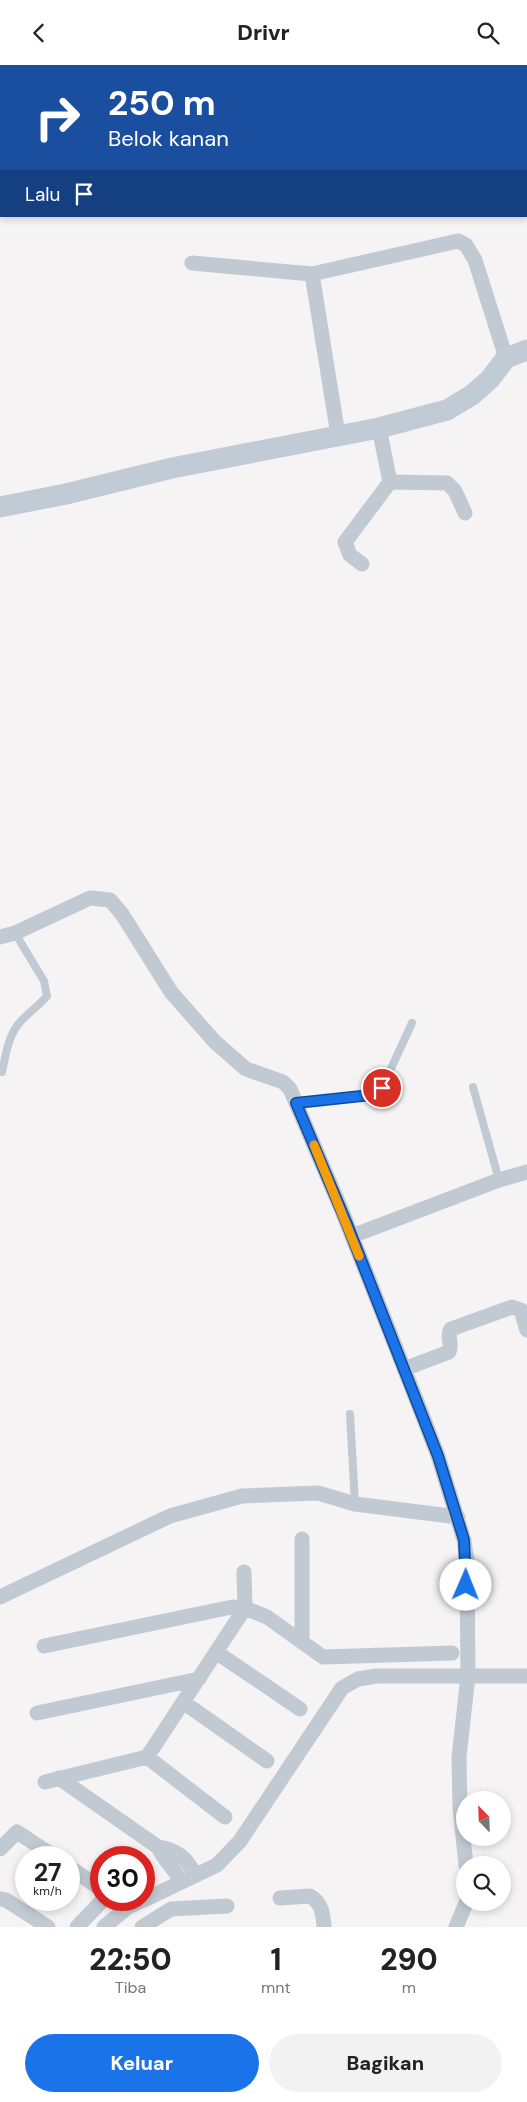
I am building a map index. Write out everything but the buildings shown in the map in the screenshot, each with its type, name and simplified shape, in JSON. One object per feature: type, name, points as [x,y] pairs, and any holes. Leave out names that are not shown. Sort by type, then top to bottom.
[{"type":"street","points":[[192,263],[312,274],[458,241],[466,245],[475,260],[506,358]]},
{"type":"street","points":[[312,274],[338,435]]},
{"type":"street","points":[[0,507],[66,494],[121,479],[338,435],[379,429],[447,410],[463,403],[490,379],[506,358],[527,350]]},
{"type":"street","points":[[362,564],[350,555],[345,541],[390,482],[379,429]]},
{"type":"street","points":[[390,482],[447,483],[455,491],[465,513]]},
{"type":"street","points":[[0,937],[15,933],[90,898],[110,900],[122,914],[171,992],[215,1042],[246,1069],[284,1082],[296,1103],[404,1369],[438,1456],[458,1517],[467,1561],[468,1676],[459,1757],[460,1807],[465,1856]]},
{"type":"street","points":[[352,1237],[500,1180],[527,1172]]},
{"type":"street","points":[[404,1369],[448,1352],[451,1346],[449,1335],[451,1329],[512,1307],[521,1310],[527,1331]]},
{"type":"street","points":[[0,1597],[170,1516],[242,1496],[318,1493],[355,1504],[458,1517]]},
{"type":"street","points":[[302,1539],[302,1642]]},
{"type":"street","points":[[195,1875],[189,1862],[172,1849],[158,1847],[52,1780],[147,1757],[245,1608],[244,1572]]},
{"type":"street","points":[[44,1646],[232,1607],[245,1608],[266,1617],[323,1657],[452,1653]]},
{"type":"street","points":[[216,1652],[300,1709]]},
{"type":"street","points":[[155,1894],[217,1865],[240,1841],[342,1688],[358,1679],[377,1676],[527,1677]]},
{"type":"street","points":[[37,1713],[198,1679]]},
{"type":"street","points":[[183,1702],[267,1761]]},
{"type":"street","points":[[147,1757],[226,1817]]},
{"type":"street","points":[[0,1849],[17,1832],[38,1846]]},
{"type":"street","points":[[158,1847],[163,1858],[175,1868],[181,1882]]},
{"type":"street","points":[[280,1898],[310,1896],[315,1899],[320,1904],[324,1927]]},
{"type":"street","points":[[0,1899],[6,1900],[48,1927]]},
{"type":"street","points":[[142,1927],[171,1909],[227,1906]]},
{"type":"street","points":[[77,1927],[92,1911]]},
{"type":"street","points":[[104,1927],[123,1911]]},
{"type":"street","points":[[456,1927],[463,1911]]},
{"type":"lane","points":[[2,1072],[10,1036],[21,1020],[38,1007],[46,996],[44,981],[15,933]]},
{"type":"lane","points":[[296,1103],[371,1095],[378,1091],[382,1088],[412,1023]]},
{"type":"lane","points":[[473,1087],[500,1180]]},
{"type":"lane","points":[[350,1414],[355,1504]]},
{"type":"slow traffic","points":[[314,1145],[359,1256]]},
{"type":"route","points":[[382,1088],[371,1095],[296,1103],[347,1224],[438,1456],[464,1540],[467,1561],[466,1585]]}]
